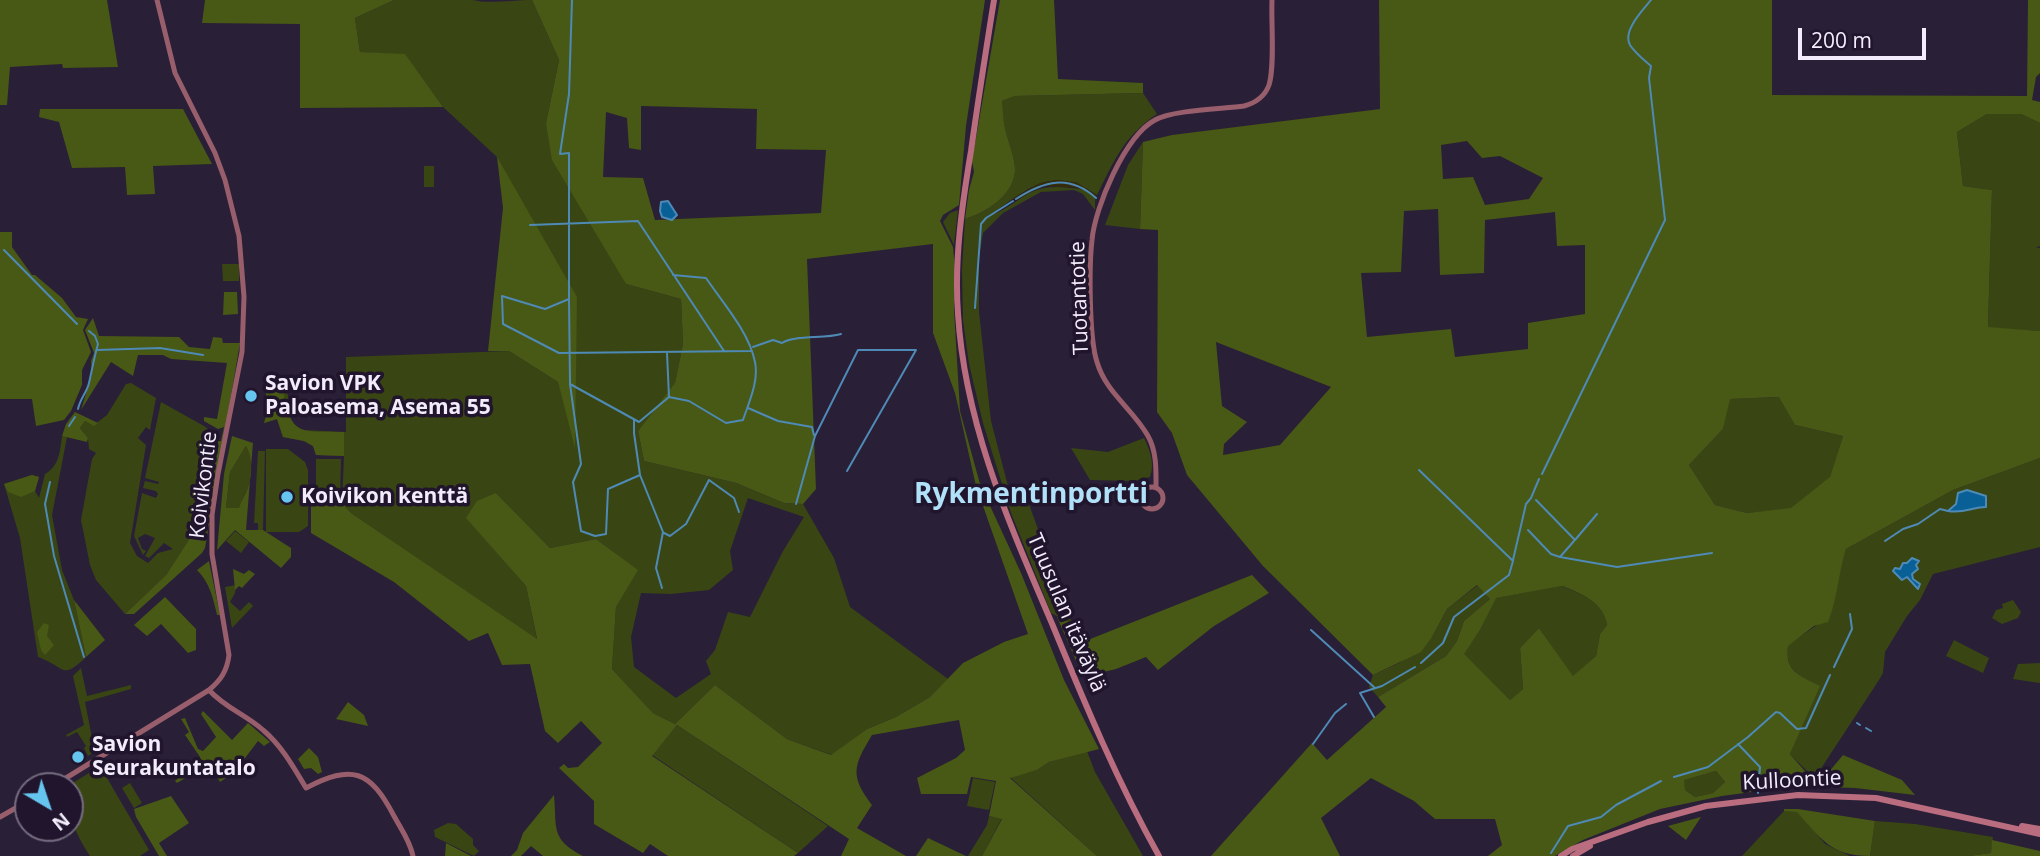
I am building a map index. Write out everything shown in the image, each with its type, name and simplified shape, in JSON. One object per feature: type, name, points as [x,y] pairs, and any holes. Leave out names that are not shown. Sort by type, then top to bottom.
[{"type":"main road","name":"Koivikontie","points":[[76,772],[209,690],[222,678],[229,656],[212,554],[212,515],[242,352],[244,297],[239,236],[232,202],[219,162],[175,73],[157,0]]},
{"type":"main road","name":"Tuusulan itäväylä","points":[[994,0],[959,235],[958,315],[972,407],[979,440],[1019,546],[1111,761],[1136,816],[1159,856]]},
{"type":"main road","name":"Tuotantotie","points":[[1153,488],[1156,476],[1154,450],[1148,436],[1112,392],[1096,360],[1091,266],[1094,230],[1122,154],[1141,129],[1163,116],[1244,106],[1256,101],[1264,93],[1271,74],[1272,0]]},
{"type":"main road","points":[[209,690],[218,701],[265,731],[306,788],[335,774],[345,773],[368,780],[377,788],[392,812],[410,844],[413,856]]},
{"type":"main road","name":"Kulloontie","points":[[1561,856],[1648,821],[1706,806],[1798,795],[1876,798],[2040,831]]},
{"type":"main road","name":"Kulloontie","points":[[1573,856],[1600,839]]},
{"type":"green space","points":[[0,0],[107,0],[118,67],[63,68],[62,64],[10,67],[7,105],[0,105]]},
{"type":"green space","points":[[205,0],[394,0],[355,18],[360,52],[405,54],[443,107],[300,108],[300,24],[202,23]]},
{"type":"green space","points":[[394,0],[532,0],[559,60],[546,123],[626,284],[681,299],[683,344],[675,384],[638,431],[644,461],[736,483],[784,503],[803,504],[834,558],[850,607],[948,679],[930,697],[896,717],[867,729],[832,755],[787,739],[715,685],[675,724],[653,713],[612,669],[616,607],[637,570],[596,539],[550,548],[496,493],[467,518],[526,586],[537,640],[351,513],[342,503],[344,456],[316,455],[313,446],[304,441],[283,437],[277,419],[264,423],[267,413],[265,379],[286,380],[291,422],[301,430],[346,432],[346,357],[509,351],[558,382],[497,157],[443,107],[405,55],[360,52],[355,18]],"holes":[[[748,498],[804,517],[783,551],[750,617],[728,612],[715,650],[706,661],[711,674],[676,698],[634,667],[631,637],[641,593],[671,594],[709,590],[733,570],[730,551]]]},
{"type":"green space","points":[[532,0],[985,0],[966,126],[959,205],[943,215],[940,221],[953,247],[960,411],[980,484],[1021,573],[1064,680],[1099,749],[1049,762],[1037,770],[1010,778],[1097,856],[982,856],[1002,819],[989,816],[996,781],[971,777],[967,794],[921,794],[917,778],[956,758],[965,750],[959,720],[872,735],[861,754],[857,778],[872,805],[857,828],[906,856],[841,856],[849,839],[677,725],[652,756],[798,853],[794,856],[668,856],[650,844],[643,853],[594,824],[594,801],[559,768],[564,764],[568,768],[578,767],[602,743],[581,721],[558,743],[545,731],[530,664],[502,665],[488,633],[469,641],[394,582],[311,533],[311,503],[342,503],[351,513],[537,639],[526,586],[466,518],[477,501],[496,493],[550,548],[596,539],[638,570],[616,607],[612,669],[653,713],[675,724],[715,685],[787,739],[831,755],[867,729],[896,717],[930,697],[963,663],[1004,642],[1028,634],[976,486],[955,393],[933,333],[933,244],[807,259],[816,489],[803,504],[784,503],[736,483],[644,461],[638,431],[675,383],[683,344],[681,299],[626,284],[552,160],[546,123],[559,60]],"holes":[[[641,106],[757,109],[756,149],[826,150],[821,213],[655,220],[643,178],[603,177],[606,112],[627,118],[629,148],[641,150]]]},
{"type":"green space","points":[[1000,0],[1054,0],[1058,79],[1143,83],[1143,93],[1015,96],[1002,101],[1005,128],[1014,162],[1013,181],[997,202],[965,219],[974,172],[972,161]]},
{"type":"green space","points":[[1379,0],[1772,0],[1772,95],[2027,96],[2028,0],[2040,0],[2040,73],[2036,77],[2032,100],[2040,102],[2040,123],[2021,114],[1987,114],[1957,132],[1963,186],[1992,190],[1988,327],[2040,331],[2040,458],[1953,490],[1846,549],[1828,622],[1814,626],[1788,646],[1789,662],[1795,672],[1820,686],[1790,754],[1811,778],[1823,779],[1843,755],[1902,780],[1915,795],[1855,788],[1796,786],[1722,796],[1660,809],[1583,840],[1555,856],[1488,856],[1502,845],[1495,819],[1435,819],[1414,801],[1371,778],[1321,818],[1340,856],[1211,856],[1312,743],[1327,760],[1386,707],[1378,697],[1446,656],[1457,641],[1464,621],[1490,599],[1477,585],[1447,609],[1421,652],[1373,675],[1263,566],[1187,475],[1172,433],[1157,412],[1158,230],[1140,229],[1143,142],[1172,135],[1380,109]],"holes":[[[1467,141],[1482,158],[1500,156],[1543,178],[1529,199],[1485,205],[1473,177],[1443,179],[1441,145]],[[1438,209],[1440,275],[1484,273],[1485,220],[1555,212],[1557,246],[1585,245],[1585,314],[1528,323],[1528,349],[1455,357],[1451,329],[1367,337],[1361,273],[1401,272],[1404,211]],[[1216,342],[1331,387],[1280,445],[1223,455],[1224,444],[1247,422],[1222,406]],[[1779,397],[1795,425],[1843,436],[1830,477],[1791,508],[1747,513],[1715,505],[1689,465],[1723,429],[1730,399]],[[1562,586],[1596,605],[1605,617],[1607,625],[1600,634],[1596,656],[1573,676],[1539,628],[1520,648],[1523,689],[1510,700],[1464,654],[1496,598]],[[1716,771],[1725,782],[1713,793],[1695,797],[1685,790],[1684,780]]]},
{"type":"green space","points":[[1143,93],[1157,114],[1128,140],[1097,195],[1065,181],[1052,181],[1027,189],[988,216],[1033,191],[1055,187],[1086,191],[1095,198],[1095,210],[1083,194],[1074,190],[1041,192],[1003,213],[983,233],[979,257],[979,312],[991,421],[1008,486],[1022,485],[1073,625],[1051,613],[1011,513],[983,423],[969,364],[963,320],[965,219],[997,202],[1013,181],[1014,162],[1004,125],[1002,101],[1015,96]]},
{"type":"green space","points":[[40,109],[183,109],[212,164],[153,166],[155,194],[127,195],[125,167],[72,168],[59,122],[39,117]]},
{"type":"green space","points":[[1987,114],[2021,114],[2040,123],[2040,246],[2036,248],[2040,248],[2040,331],[1988,328],[1992,190],[1963,186],[1957,132]]},
{"type":"green space","points":[[1143,142],[1140,229],[1105,225],[1128,165]]},
{"type":"green space","points":[[497,157],[577,297],[575,448],[558,382],[509,351],[488,351],[503,208]]},
{"type":"green space","points":[[424,166],[434,166],[434,187],[424,187]]},
{"type":"green space","points":[[958,210],[954,245],[943,222],[950,213]]},
{"type":"green space","points":[[0,232],[12,232],[12,247],[32,275],[62,298],[76,317],[88,319],[83,330],[91,352],[82,370],[82,385],[71,411],[64,420],[36,426],[32,399],[0,399]]},
{"type":"green space","points":[[222,264],[239,264],[239,281],[223,281]]},
{"type":"green space","points":[[224,292],[237,292],[238,314],[223,315]]},
{"type":"green space","points":[[93,318],[99,336],[179,337],[189,347],[210,349],[213,337],[222,338],[223,343],[240,343],[205,548],[134,614],[125,614],[166,575],[204,516],[202,510],[210,465],[217,455],[218,441],[221,441],[224,427],[218,429],[204,421],[204,417],[217,419],[227,363],[171,359],[163,355],[138,355],[133,376],[111,362],[81,410],[92,374],[91,361],[94,353],[85,330]]},
{"type":"green space","points":[[271,381],[283,390],[294,424],[307,431],[344,432],[344,456],[316,455],[313,446],[304,441],[283,437],[277,419],[264,423],[267,413],[266,387]]},
{"type":"green space","points":[[131,383],[156,398],[150,430],[146,427],[138,438],[146,445],[130,543],[137,556],[148,563],[158,553],[173,549],[164,543],[149,558],[145,556],[155,538],[145,534],[138,538],[142,549],[146,551],[143,555],[134,536],[142,493],[156,498],[158,494],[143,488],[145,481],[159,482],[145,478],[161,402],[216,435],[217,455],[210,465],[202,510],[204,516],[166,575],[125,614],[96,580],[90,565],[81,520],[92,459],[96,453],[89,449],[88,438],[80,428],[85,421],[94,425],[107,415],[126,384]]},
{"type":"green space","points":[[1780,397],[1795,425],[1843,436],[1830,478],[1791,509],[1747,513],[1715,505],[1689,465],[1723,429],[1729,399]]},
{"type":"green space","points":[[75,412],[98,423],[94,426],[85,421],[80,428],[88,438],[87,442],[62,436],[66,424]]},
{"type":"green space","points":[[62,436],[67,437],[52,515],[62,570],[74,600],[86,657],[67,670],[38,657],[20,538],[4,484],[32,475],[39,477],[35,491],[39,498],[45,474],[58,458]]},
{"type":"green space","points":[[232,436],[253,443],[251,466],[246,446],[230,472],[226,508],[239,508],[250,480],[246,530],[263,530],[291,548],[291,557],[281,568],[235,530],[217,550],[224,474]]},
{"type":"green space","points":[[1144,438],[1151,457],[1150,477],[1134,481],[1090,480],[1071,448],[1108,452]]},
{"type":"green space","points":[[246,446],[251,466],[247,490],[239,509],[226,508],[230,472]]},
{"type":"green space","name":"Koivikon kenttä","points":[[266,449],[288,449],[305,462],[308,470],[308,526],[299,532],[266,532]]},
{"type":"green space","points":[[258,451],[265,451],[263,530],[258,530],[258,523],[254,523]]},
{"type":"green space","points":[[2040,458],[2040,547],[1933,574],[1920,600],[1885,652],[1883,673],[1879,680],[1820,770],[1810,774],[1790,754],[1819,686],[1791,667],[1788,645],[1820,623],[1846,549],[1953,490]]},
{"type":"green space","points":[[316,459],[341,459],[340,500],[316,499]]},
{"type":"green space","points":[[32,475],[39,477],[35,491],[21,497],[8,492],[4,484]]},
{"type":"green space","points":[[235,531],[249,542],[241,553],[226,541]]},
{"type":"green space","points":[[209,561],[220,615],[217,615],[208,585],[197,570]]},
{"type":"green space","points":[[233,569],[244,574],[249,570],[255,574],[242,588],[239,586],[235,590]]},
{"type":"green space","points":[[1252,575],[1269,593],[1214,626],[1158,670],[1146,657],[1116,669],[1083,677],[1070,647]]},
{"type":"green space","points":[[236,585],[230,602],[240,611],[249,602],[253,606],[232,628],[225,587]]},
{"type":"green space","points":[[1478,585],[1490,599],[1464,621],[1457,641],[1446,656],[1378,697],[1369,687],[1373,675],[1399,663],[1432,637],[1447,609]]},
{"type":"green space","points":[[1561,586],[1590,600],[1605,617],[1607,625],[1600,634],[1596,656],[1573,677],[1539,628],[1520,648],[1523,689],[1510,700],[1463,654],[1480,630],[1495,598]]},
{"type":"green space","points":[[165,597],[196,629],[196,650],[188,653],[161,624],[147,636],[134,625]]},
{"type":"green space","points":[[74,600],[105,640],[86,657]]},
{"type":"green space","points":[[2013,600],[2021,612],[2018,618],[2002,624],[1992,618],[1996,610],[2003,608],[2002,604]]},
{"type":"green space","points":[[1057,617],[1073,625],[1078,641],[1069,645]]},
{"type":"green space","points":[[44,623],[49,625],[47,636],[54,645],[45,655],[41,650],[37,632]]},
{"type":"green space","points":[[1954,640],[1989,658],[1983,673],[1946,656]]},
{"type":"green space","points":[[2040,663],[2040,683],[2013,679],[2018,664]]},
{"type":"green space","points":[[81,668],[87,696],[131,685],[131,689],[85,702],[92,738],[99,748],[88,756],[84,748],[86,746],[77,732],[67,737],[66,735],[84,725],[73,676]]},
{"type":"green space","points":[[348,702],[364,715],[368,726],[336,719]]},
{"type":"green space","points":[[203,711],[232,740],[248,723],[270,742],[264,746],[258,741],[239,769],[220,782],[209,764],[177,783],[175,781],[201,763],[200,757],[185,735],[189,732],[181,719],[185,718],[198,749],[203,751],[216,737],[201,714]]},
{"type":"green space","points":[[677,725],[828,826],[798,853],[652,755]]},
{"type":"green space","points":[[309,748],[318,757],[322,772],[318,774],[311,768],[304,769],[298,759]]},
{"type":"green space","points":[[1087,751],[1095,772],[1143,856],[1097,856],[1010,777]]},
{"type":"green space","points":[[100,766],[149,850],[140,856],[90,856],[81,842],[84,842],[84,776]]},
{"type":"green space","points":[[1716,771],[1725,782],[1713,793],[1695,797],[1685,790],[1683,780]]},
{"type":"green space","points":[[973,778],[995,782],[989,810],[967,806]]},
{"type":"green space","points":[[130,783],[142,803],[134,808],[122,788]]},
{"type":"green space","points":[[554,795],[557,832],[565,844],[583,856],[543,856],[531,846],[521,856],[511,856],[517,850],[523,833]]},
{"type":"green space","points":[[171,796],[189,823],[159,843],[167,856],[159,856],[134,809]]},
{"type":"green space","points":[[1784,809],[1875,821],[1870,856],[1836,849],[1820,838],[1797,812]]},
{"type":"green space","points":[[1784,811],[1797,811],[1825,844],[1850,856],[1742,856]]},
{"type":"green space","points":[[989,816],[1002,818],[982,856],[968,856],[987,825]]},
{"type":"green space","points":[[1701,817],[1686,840],[1668,826]]},
{"type":"green space","points":[[1875,821],[1915,824],[1993,837],[1991,853],[1969,856],[1870,856]]},
{"type":"green space","points":[[448,823],[456,824],[473,839],[473,845],[479,851],[474,856],[435,837],[434,830]]},
{"type":"green space","points":[[928,838],[966,856],[916,856]]},
{"type":"green space","points":[[1992,840],[2040,851],[2040,856],[1969,856],[1991,853]]},
{"type":"green space","points":[[446,843],[471,856],[445,856]]},
{"type":"sand","points":[[1057,180],[1076,182],[1097,195],[1095,198],[1083,188],[1047,186],[1037,188],[1016,200],[1014,198],[1040,183]]},
{"type":"water","points":[[668,201],[677,215],[672,220],[662,217],[660,211],[661,202]]},
{"type":"water","points":[[1967,490],[1986,496],[1986,507],[1948,511],[1956,504],[1958,493]]},
{"type":"water","points":[[1912,558],[1919,561],[1916,565],[1918,569],[1912,574],[1913,579],[1920,584],[1918,589],[1907,577],[1902,580],[1893,571],[1895,568],[1900,569],[1903,563]]},
{"type":"waterway","points":[[572,0],[569,94],[560,154],[569,153],[569,299],[545,309],[502,296],[503,324],[559,353],[751,351]]},
{"type":"waterway","points":[[1542,474],[1665,220],[1649,78],[1651,66],[1634,51],[1628,39],[1634,21],[1651,0]]},
{"type":"waterway","points":[[1016,199],[1046,184],[1056,183],[1076,186],[1096,198]]},
{"type":"waterway","points":[[975,308],[981,224],[1013,201]]},
{"type":"waterway","points":[[530,225],[638,221],[724,351]]},
{"type":"waterway","points":[[4,250],[77,324]]},
{"type":"waterway","points":[[669,397],[689,401],[726,423],[743,420],[756,377],[755,362],[747,340],[735,318],[706,278],[673,275]]},
{"type":"waterway","points":[[569,300],[570,384],[581,464],[573,482],[581,531],[595,536],[606,534],[608,489],[640,475]]},
{"type":"waterway","points":[[78,409],[88,386],[98,344],[89,331]]},
{"type":"waterway","points":[[753,347],[773,340],[782,343],[794,339],[841,334]]},
{"type":"waterway","points":[[97,350],[160,348],[203,355]]},
{"type":"waterway","points":[[796,504],[815,436],[858,350],[916,350],[847,471]]},
{"type":"waterway","points":[[570,384],[639,422],[669,397],[667,353]]},
{"type":"waterway","points":[[748,408],[778,421],[812,427],[814,435]]},
{"type":"waterway","points":[[69,426],[75,417]]},
{"type":"waterway","points":[[634,420],[640,475],[663,532],[656,568],[662,588]]},
{"type":"waterway","points":[[1419,470],[1513,561],[1509,575],[1454,617],[1443,643],[1421,663]]},
{"type":"waterway","points":[[1513,560],[1526,504],[1539,479]]},
{"type":"waterway","points":[[664,533],[670,536],[686,524],[709,480],[734,498],[739,512]]},
{"type":"waterway","points":[[50,482],[45,504],[54,556],[84,657]]},
{"type":"waterway","points":[[1536,500],[1575,540],[1597,514]]},
{"type":"waterway","points":[[1885,541],[1940,509],[1948,511]]},
{"type":"waterway","points":[[1528,530],[1551,554],[1617,567],[1712,553]]},
{"type":"waterway","points":[[1560,557],[1574,541]]},
{"type":"waterway","points":[[1834,667],[1852,629],[1850,614]]},
{"type":"waterway","points":[[1311,630],[1375,688]]},
{"type":"waterway","points":[[1374,717],[1360,693],[1382,686],[1415,667]]},
{"type":"waterway","points":[[1674,777],[1708,767],[1776,712],[1797,729],[1806,728],[1830,675]]},
{"type":"waterway","points":[[1313,744],[1335,713],[1346,704]]},
{"type":"waterway","points":[[1866,728],[1871,731]]},
{"type":"waterway","points":[[1738,744],[1760,767],[1758,793]]},
{"type":"waterway","points":[[1551,853],[1568,826],[1601,817],[1616,805],[1661,781]]},
{"type":"place","name":"Savion VPK Paloasema, Asema 55","points":[[251,396]]},
{"type":"place","name":"Koivikon kenttä","points":[[287,497]]},
{"type":"place","name":"Savion Seurakuntatalo","points":[[78,757]]},
{"type":"district","name":"Rykmentinportti","points":[[1031,495]]}]
